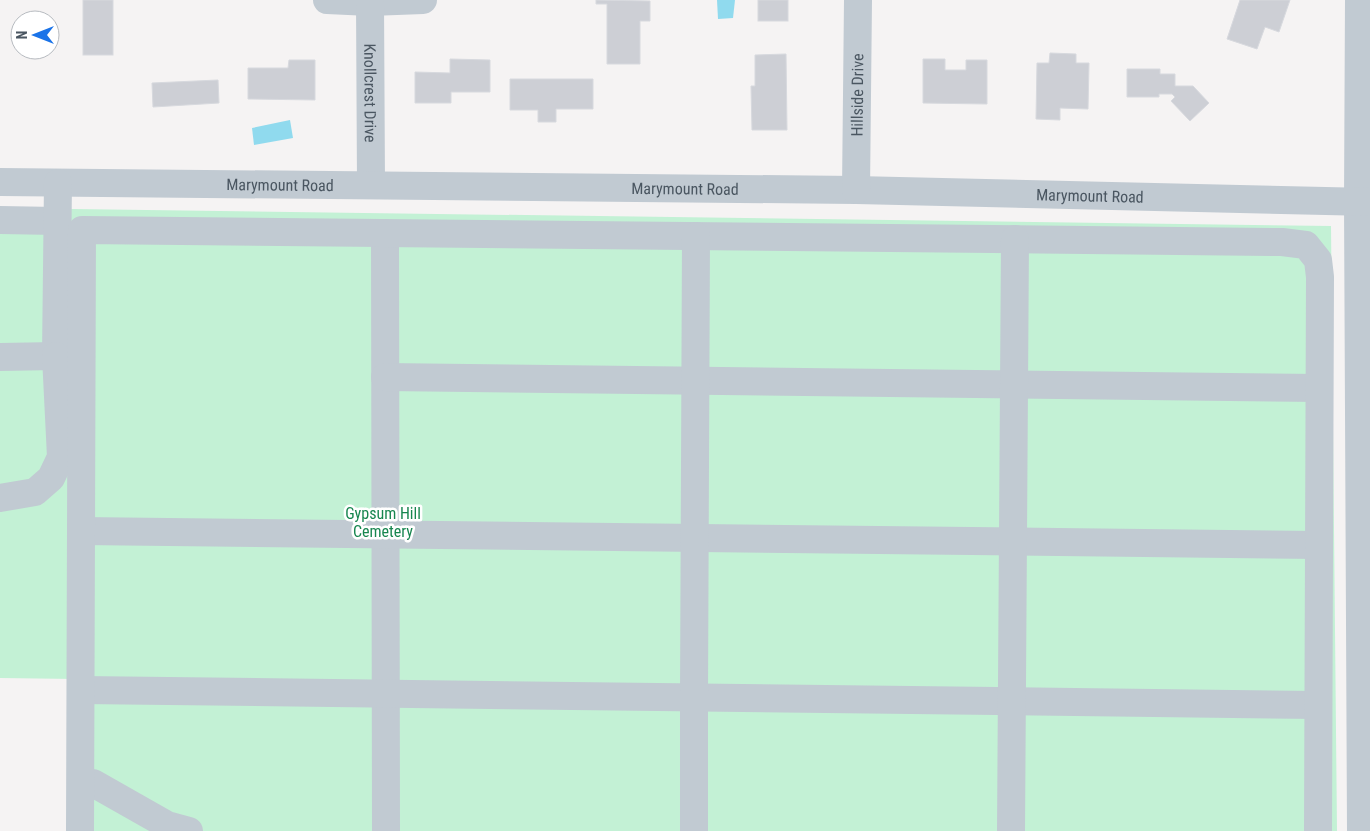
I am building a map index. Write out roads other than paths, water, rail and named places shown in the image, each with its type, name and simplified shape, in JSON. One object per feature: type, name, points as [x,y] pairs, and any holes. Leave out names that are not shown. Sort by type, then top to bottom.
[{"type":"street","points":[[327,0],[370,2],[423,0]]},
{"type":"street","name":"Hillside Drive","points":[[856,190],[858,0]]},
{"type":"street","points":[[1359,0],[1364,202],[1360,831]]},
{"type":"street","name":"Knollcrest Drive","points":[[370,2],[371,185]]},
{"type":"street","name":"Marymount Road","points":[[0,182],[856,190],[1364,202]]},
{"type":"street","points":[[0,498],[35,492],[52,478],[61,457],[56,356],[58,183]]},
{"type":"street","points":[[0,220],[57,221]]},
{"type":"street","points":[[80,831],[82,230],[1282,242],[1306,245],[1318,260],[1320,277],[1318,831]]},
{"type":"street","points":[[385,233],[386,831]]},
{"type":"street","points":[[694,831],[696,236]]},
{"type":"street","points":[[1011,831],[1015,239]]},
{"type":"street","points":[[0,357],[56,356]]},
{"type":"street","points":[[386,377],[1319,388]]},
{"type":"street","points":[[81,531],[1319,545]]},
{"type":"street","points":[[80,690],[1318,705]]},
{"type":"street","points":[[93,783],[167,825],[189,831]]},
{"type":"water","points":[[717,0],[735,0],[733,18],[718,19]]},
{"type":"water","points":[[290,120],[293,138],[254,145],[252,128]]},
{"type":"park label","name":"Gypsum Hill Cemetery","points":[[383,522]]}]
